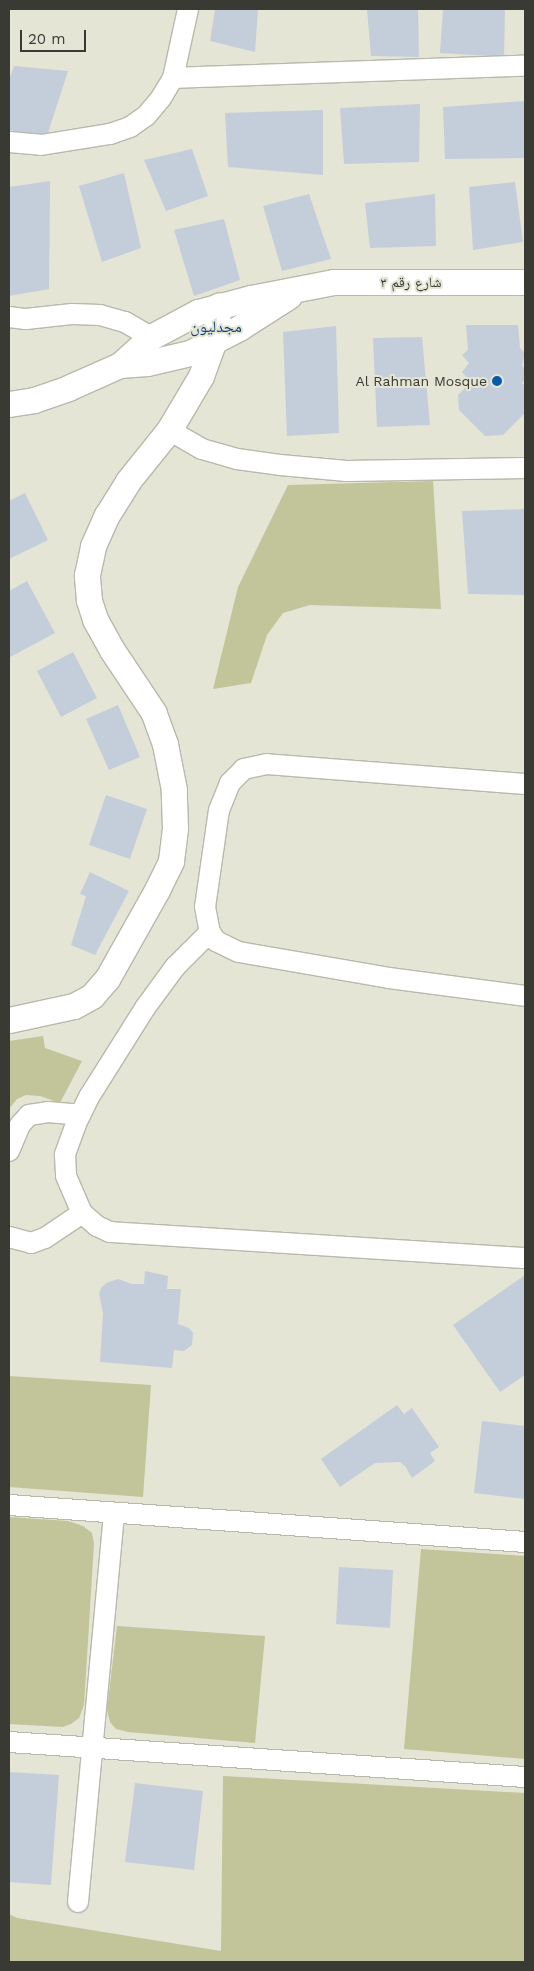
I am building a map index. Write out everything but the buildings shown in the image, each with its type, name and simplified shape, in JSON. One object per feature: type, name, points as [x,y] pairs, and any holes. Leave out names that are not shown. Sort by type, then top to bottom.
[{"type":"street","points":[[9,142],[41,144],[110,134],[130,127],[146,116],[161,98],[173,78],[188,9]]},
{"type":"street","points":[[173,78],[525,66]]},
{"type":"street","name":"شارع رقم ٣","points":[[120,365],[151,337],[198,312],[333,282],[525,282]]},
{"type":"street","points":[[9,404],[34,400],[68,388],[120,365],[167,360],[190,353],[214,341],[298,290]]},
{"type":"street","points":[[9,1020],[74,1006],[92,996],[107,979],[158,890],[171,861],[176,828],[174,790],[165,744],[154,713],[112,650],[96,619],[89,600],[87,575],[93,546],[107,515],[128,481],[168,430],[200,376],[214,341],[219,306]]},
{"type":"street","points":[[9,317],[26,319],[72,314],[100,315],[125,322],[151,337]]},
{"type":"street","points":[[168,430],[202,449],[237,459],[280,465],[347,471],[525,468]]},
{"type":"street","points":[[525,784],[267,764],[244,769],[230,783],[219,810],[205,906],[210,932],[224,946],[247,954],[389,978],[525,996]]},
{"type":"street","points":[[210,932],[174,967],[145,1008],[89,1097],[80,1115],[66,1155],[66,1176],[82,1213],[98,1226],[110,1232],[525,1258]]},
{"type":"street","points":[[9,1151],[20,1124],[29,1115],[48,1112],[80,1115]]},
{"type":"street","points":[[9,1237],[31,1243],[45,1238],[82,1213]]},
{"type":"street","points":[[9,1505],[525,1542]]},
{"type":"street","points":[[78,1902],[114,1514]]},
{"type":"street","points":[[9,1742],[525,1777]]},
{"type":"green space","points":[[433,481],[441,609],[310,605],[283,613],[267,635],[251,683],[213,689],[238,587],[288,485]]},
{"type":"green space","points":[[43,1036],[45,1048],[82,1061],[60,1103],[40,1096],[26,1095],[17,1099],[9,1109],[9,1041]]},
{"type":"green space","points":[[9,1376],[151,1385],[143,1497],[9,1487]]},
{"type":"green space","points":[[9,1517],[68,1521],[83,1526],[92,1533],[94,1544],[84,1705],[79,1718],[63,1727],[9,1724]]},
{"type":"green space","points":[[421,1549],[525,1556],[525,1759],[404,1749]]},
{"type":"green space","points":[[117,1626],[265,1636],[255,1743],[128,1732],[116,1729],[110,1722],[107,1710]]},
{"type":"green space","points":[[223,1776],[525,1793],[525,1962],[9,1962],[9,1914],[17,1918],[221,1951]]},
{"type":"place","name":"Al Rahman Mosque","points":[[497,381]]},
{"type":"district","name":"مجدليون","points":[[216,327]]}]
